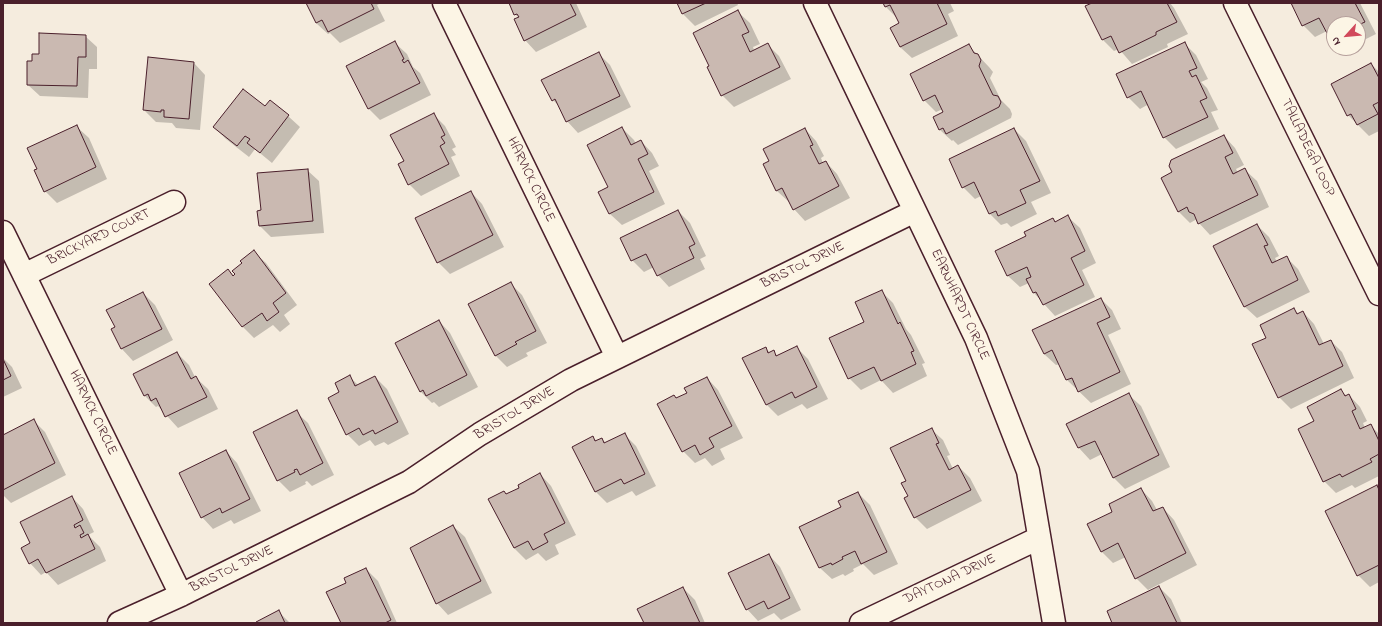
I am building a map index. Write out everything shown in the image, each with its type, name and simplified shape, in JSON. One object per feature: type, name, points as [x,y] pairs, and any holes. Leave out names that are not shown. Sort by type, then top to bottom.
[{"type":"street","name":"HARVICK CIRCLE","points":[[444,3],[617,357]]},
{"type":"street","name":"EARNHARDT CIRCLE","points":[[815,3],[976,338],[1028,471],[1054,623]]},
{"type":"street","name":"TALLADEGA LOOP","points":[[1235,3],[1379,294]]},
{"type":"street","name":"BRICKYARD COURT","points":[[24,275],[174,202]]},
{"type":"street","name":"BRISTOL DRIVE","points":[[119,623],[181,595],[409,482],[487,430],[571,380],[915,211]]},
{"type":"street","name":"HARVICK CIRCLE","points":[[3,232],[181,595]]},
{"type":"street","name":"DAYTONA DRIVE","points":[[861,623],[1039,538]]},
{"type":"building","points":[[306,3],[371,3],[374,9],[328,32],[322,20],[316,23]]},
{"type":"building","points":[[509,3],[570,3],[576,15],[524,41],[514,19],[519,17],[517,14],[514,15]]},
{"type":"building","points":[[677,3],[706,3],[682,14]]},
{"type":"building","points":[[883,3],[937,3],[947,24],[900,47],[890,28],[899,23],[890,5],[885,7]]},
{"type":"building","points":[[1092,3],[1167,3],[1177,22],[1156,32],[1156,35],[1119,53],[1111,36],[1102,40],[1085,6]]},
{"type":"building","points":[[1291,3],[1355,3],[1362,16],[1326,16],[1326,31],[1319,18],[1302,26]]},
{"type":"building","points":[[738,10],[749,32],[742,35],[750,52],[768,43],[780,67],[721,96],[707,67],[709,66],[693,33]]},
{"type":"building","points":[[39,33],[86,35],[86,57],[78,57],[77,86],[27,85],[27,61],[32,61],[32,54],[39,54]]},
{"type":"building","points":[[395,41],[404,59],[402,60],[404,63],[408,60],[420,83],[368,109],[346,66]]},
{"type":"building","points":[[1185,42],[1197,68],[1189,71],[1192,77],[1196,75],[1207,98],[1200,101],[1208,117],[1163,138],[1141,91],[1127,98],[1116,74]]},
{"type":"building","points":[[969,44],[974,53],[978,54],[981,60],[979,66],[993,95],[998,96],[1001,102],[999,107],[946,134],[943,128],[939,130],[933,117],[943,112],[935,95],[923,101],[910,74]]},
{"type":"building","points":[[599,52],[620,96],[566,122],[555,99],[552,101],[541,80]]},
{"type":"building","points":[[148,57],[194,62],[189,119],[164,117],[164,110],[161,110],[161,112],[143,110]]},
{"type":"building","points":[[1371,63],[1379,78],[1379,102],[1373,105],[1378,114],[1357,125],[1351,114],[1347,116],[1331,84]]},
{"type":"building","points":[[243,89],[265,106],[270,100],[289,115],[260,153],[247,143],[250,139],[245,136],[237,146],[213,127]]},
{"type":"building","points":[[434,113],[445,135],[441,137],[445,143],[440,146],[449,164],[408,185],[398,164],[404,161],[390,135]]},
{"type":"building","points":[[77,125],[96,167],[44,192],[34,170],[37,169],[27,148]]},
{"type":"building","points":[[622,127],[631,145],[641,140],[648,154],[638,159],[654,192],[609,214],[598,192],[608,187],[587,145]]},
{"type":"building","points":[[805,128],[813,145],[810,146],[819,164],[826,161],[839,186],[793,210],[782,188],[776,191],[763,164],[769,161],[763,149]]},
{"type":"building","points":[[1014,128],[1040,181],[1020,190],[1026,203],[998,216],[996,211],[989,214],[974,182],[962,188],[949,159]]},
{"type":"building","points":[[1224,135],[1233,153],[1225,157],[1233,174],[1245,168],[1258,195],[1198,224],[1194,214],[1189,212],[1187,207],[1178,212],[1161,178],[1172,172],[1169,166],[1171,160]]},
{"type":"building","points":[[308,169],[313,221],[259,226],[257,211],[261,210],[257,173]]},
{"type":"building","points":[[471,191],[493,235],[437,263],[415,218]]},
{"type":"building","points":[[678,210],[695,244],[689,247],[694,258],[657,276],[646,254],[631,261],[620,238]]},
{"type":"building","points":[[1068,215],[1085,251],[1071,258],[1084,285],[1043,305],[1036,292],[1033,293],[1026,279],[1031,277],[1027,267],[1007,276],[995,251],[1026,236],[1024,232],[1053,218],[1055,222]]},
{"type":"building","points":[[1257,224],[1268,245],[1264,246],[1272,263],[1287,256],[1298,280],[1244,307],[1213,246]]},
{"type":"building","points":[[254,250],[286,293],[273,303],[279,312],[267,321],[262,313],[242,327],[209,284],[228,269],[233,276],[235,274],[232,271],[242,263],[240,261]]},
{"type":"building","points":[[511,282],[536,331],[515,342],[517,344],[495,356],[468,304]]},
{"type":"building","points":[[882,290],[898,324],[900,322],[914,351],[911,352],[916,364],[881,381],[874,367],[848,379],[829,338],[864,322],[855,302]]},
{"type":"building","points":[[143,292],[162,329],[121,349],[111,329],[115,327],[106,310]]},
{"type":"building","points":[[1101,298],[1110,317],[1097,323],[1120,372],[1078,392],[1072,378],[1066,380],[1052,350],[1044,354],[1032,330]]},
{"type":"building","points":[[1294,308],[1297,314],[1303,311],[1319,345],[1331,340],[1343,366],[1278,398],[1252,344],[1266,338],[1260,325]]},
{"type":"building","points":[[439,320],[467,375],[426,396],[423,390],[420,392],[395,343]]},
{"type":"building","points":[[797,346],[817,387],[795,398],[792,392],[766,405],[742,358],[766,347],[768,353],[774,350],[776,356]]},
{"type":"building","points":[[177,352],[191,379],[196,376],[207,397],[165,417],[156,398],[151,401],[148,394],[144,396],[133,374]]},
{"type":"building","points":[[3,359],[11,376],[3,380]]},
{"type":"building","points":[[350,375],[355,386],[375,376],[398,422],[375,434],[373,430],[363,435],[359,428],[346,435],[328,398],[339,392],[335,383]]},
{"type":"building","points":[[707,377],[732,426],[709,438],[714,447],[700,455],[695,445],[682,452],[657,404],[674,395],[676,398],[687,393],[684,388]]},
{"type":"building","points":[[1341,389],[1345,396],[1349,394],[1356,409],[1352,411],[1360,429],[1371,424],[1379,441],[1379,454],[1370,459],[1372,462],[1342,477],[1340,474],[1323,482],[1298,429],[1314,421],[1307,407]]},
{"type":"building","points":[[1129,393],[1159,455],[1113,478],[1095,441],[1078,448],[1066,424]]},
{"type":"building","points":[[297,410],[323,463],[300,475],[297,469],[294,470],[295,472],[277,481],[253,432]]},
{"type":"building","points":[[34,419],[55,463],[3,490],[3,435]]},
{"type":"building","points":[[932,428],[939,443],[936,444],[949,470],[958,465],[971,490],[914,518],[904,498],[908,496],[901,483],[906,481],[890,448]]},
{"type":"building","points":[[625,433],[645,474],[624,484],[621,479],[595,492],[572,447],[593,436],[595,441],[602,438],[604,443]]},
{"type":"building","points":[[226,450],[250,499],[222,513],[220,508],[201,518],[179,473]]},
{"type":"building","points":[[540,473],[565,523],[544,534],[548,542],[533,550],[528,541],[514,548],[488,499],[504,491],[506,494],[519,488],[518,485]]},
{"type":"building","points":[[1377,485],[1379,490],[1379,565],[1357,576],[1325,511]]},
{"type":"building","points":[[1141,488],[1153,511],[1163,507],[1186,553],[1135,579],[1118,543],[1101,552],[1087,524],[1112,512],[1109,504]]},
{"type":"building","points":[[858,492],[887,552],[861,564],[855,551],[842,557],[843,559],[832,565],[831,563],[819,568],[799,527],[841,507],[838,501]]},
{"type":"building","points":[[72,496],[83,520],[74,525],[75,528],[80,525],[84,533],[80,535],[81,538],[88,534],[95,549],[46,573],[38,559],[29,564],[21,548],[30,543],[20,522]]},
{"type":"building","points":[[453,525],[481,581],[436,604],[410,548]]},
{"type":"building","points":[[769,554],[790,598],[768,609],[764,601],[746,610],[728,573]]},
{"type":"building","points":[[366,568],[391,620],[385,623],[341,623],[326,592],[346,583],[344,578]]},
{"type":"building","points":[[1159,586],[1177,623],[1112,623],[1107,611]]},
{"type":"building","points":[[683,587],[700,623],[644,623],[637,609]]},
{"type":"building","points":[[279,610],[285,623],[256,623],[256,622]]}]
